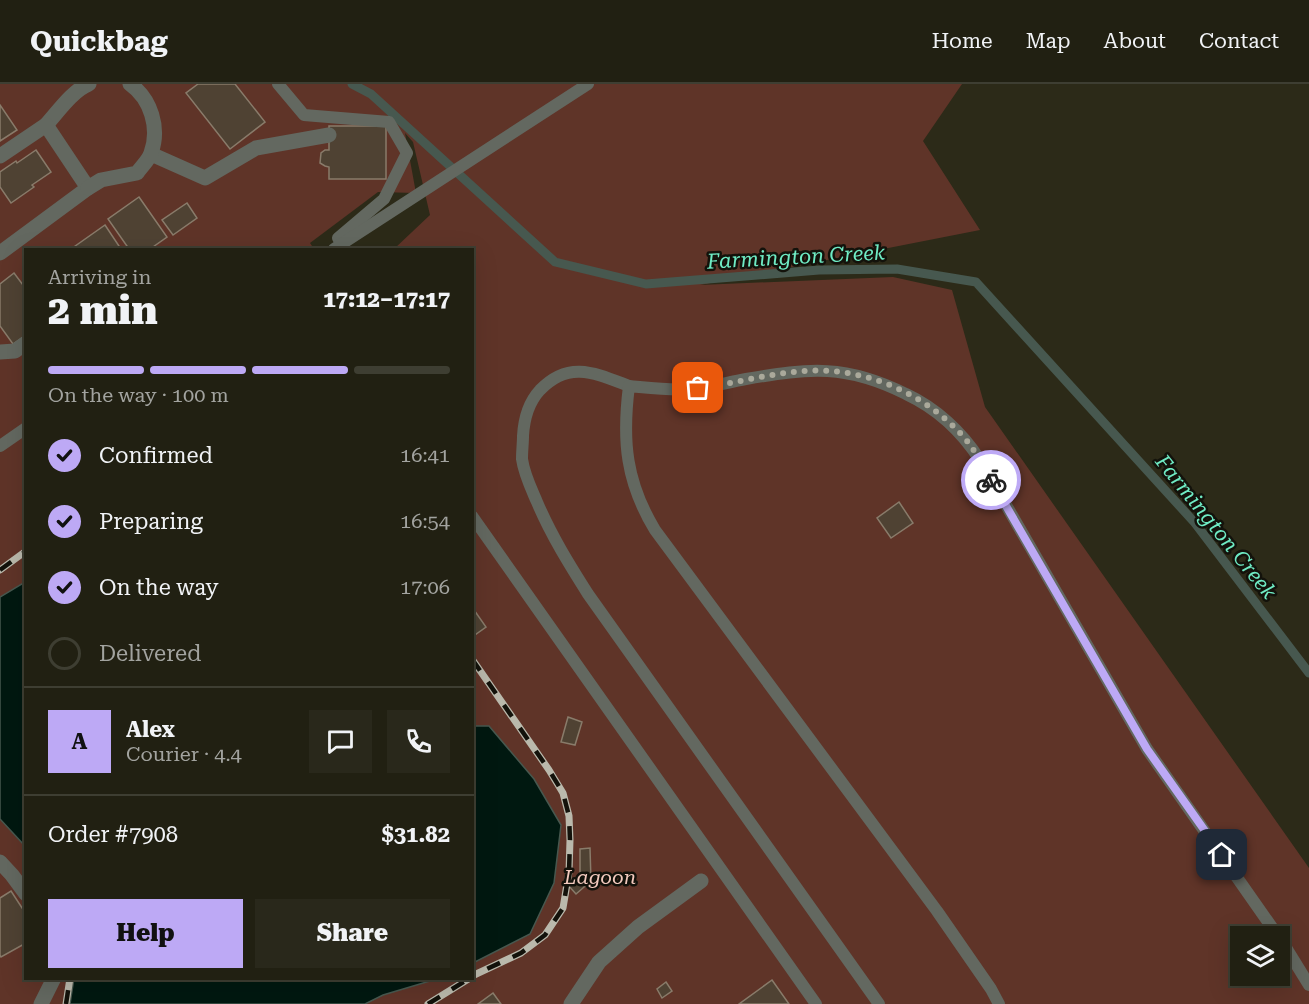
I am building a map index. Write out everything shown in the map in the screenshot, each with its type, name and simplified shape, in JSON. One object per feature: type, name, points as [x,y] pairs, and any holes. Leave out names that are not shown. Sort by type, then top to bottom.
[{"type":"street","points":[[0,156],[46,125],[65,103],[89,84]]},
{"type":"street","points":[[0,253],[101,180],[137,173],[151,154],[155,126],[149,107],[140,91],[130,84]]},
{"type":"street","points":[[46,125],[88,188]]},
{"type":"street","points":[[151,154],[205,178],[256,148],[328,135]]},
{"type":"street","points":[[0,352],[15,351],[24,344]]},
{"type":"street","points":[[0,862],[24,891]]},
{"type":"street","points":[[571,1004],[599,962],[638,927],[701,881]]},
{"type":"street","points":[[41,1004],[53,980]]},
{"type":"lane","points":[[278,84],[304,115],[389,122],[407,153],[384,199],[327,248]]},
{"type":"lane","points":[[336,248],[588,84]]},
{"type":"lane","points":[[879,1004],[588,594],[565,559],[544,519],[525,473],[522,457],[524,425],[526,412],[533,398],[557,377],[570,371],[586,371],[629,386],[694,389],[787,373],[820,370],[841,372],[870,378],[898,389],[916,398],[947,421],[971,446],[980,460],[1147,749],[1271,926]]},
{"type":"lane","points":[[629,386],[625,413],[626,454],[647,517],[937,911],[999,1004]]},
{"type":"lane","points":[[0,446],[24,430]]},
{"type":"lane","points":[[474,519],[816,1004]]},
{"type":"lane","points":[[1290,955],[1309,985]]},
{"type":"green space","name":"Lagoon","points":[[0,84],[962,84],[923,141],[980,230],[700,285],[893,277],[952,290],[985,407],[1309,868],[1309,1004],[0,1004]]},
{"type":"shaded area","points":[[24,583],[24,845],[0,819],[0,597]]},
{"type":"shaded area","points":[[474,726],[489,726],[534,779],[561,825],[554,883],[530,934],[474,962]]},
{"type":"shaded area","points":[[74,980],[433,980],[383,995],[365,1004],[70,1004]]},
{"type":"building","points":[[198,84],[235,84],[265,122],[230,149],[186,93]]},
{"type":"building","points":[[0,105],[17,130],[0,141]]},
{"type":"building","points":[[329,126],[386,126],[386,179],[329,179],[329,167],[320,163],[321,153],[329,150]]},
{"type":"building","points":[[36,150],[51,172],[11,203],[0,187],[0,172]]},
{"type":"building","points":[[139,197],[167,237],[151,248],[128,248],[108,219]]},
{"type":"building","points":[[187,203],[197,218],[173,235],[162,220]]},
{"type":"building","points":[[105,225],[120,248],[72,248]]},
{"type":"building","points":[[14,273],[24,286],[24,336],[13,344],[0,326],[0,284]]},
{"type":"building","points":[[899,502],[913,523],[891,538],[877,518]]},
{"type":"building","points":[[474,610],[486,627],[474,636]]},
{"type":"building","points":[[568,717],[582,722],[575,745],[561,742]]},
{"type":"building","points":[[590,848],[591,881],[576,894],[568,885],[580,874],[580,849]]},
{"type":"building","points":[[11,891],[24,911],[24,944],[1,957],[0,955],[0,898]]},
{"type":"building","points":[[772,980],[789,1004],[739,1004]]},
{"type":"building","points":[[666,982],[672,991],[662,998],[657,989]]},
{"type":"building","points":[[493,993],[501,1004],[478,1004]]},
{"type":"waterway","name":"Farmington Creek","points":[[352,84],[371,94],[555,262],[646,284],[819,270],[897,269],[976,282],[1195,523],[1309,673]]},
{"type":"railway","points":[[0,570],[24,552]]},
{"type":"railway","points":[[474,662],[563,793],[569,816],[570,840],[569,872],[563,908],[545,935],[521,953],[474,975]]},
{"type":"railway","points":[[66,1004],[70,980]]},
{"type":"railway","points":[[428,1004],[467,980]]},
{"type":"way so far","points":[[698,388],[787,373],[820,370],[870,378],[916,398],[947,421],[971,446],[991,480]]},
{"type":"route","points":[[991,480],[1147,749],[1222,855]]}]
